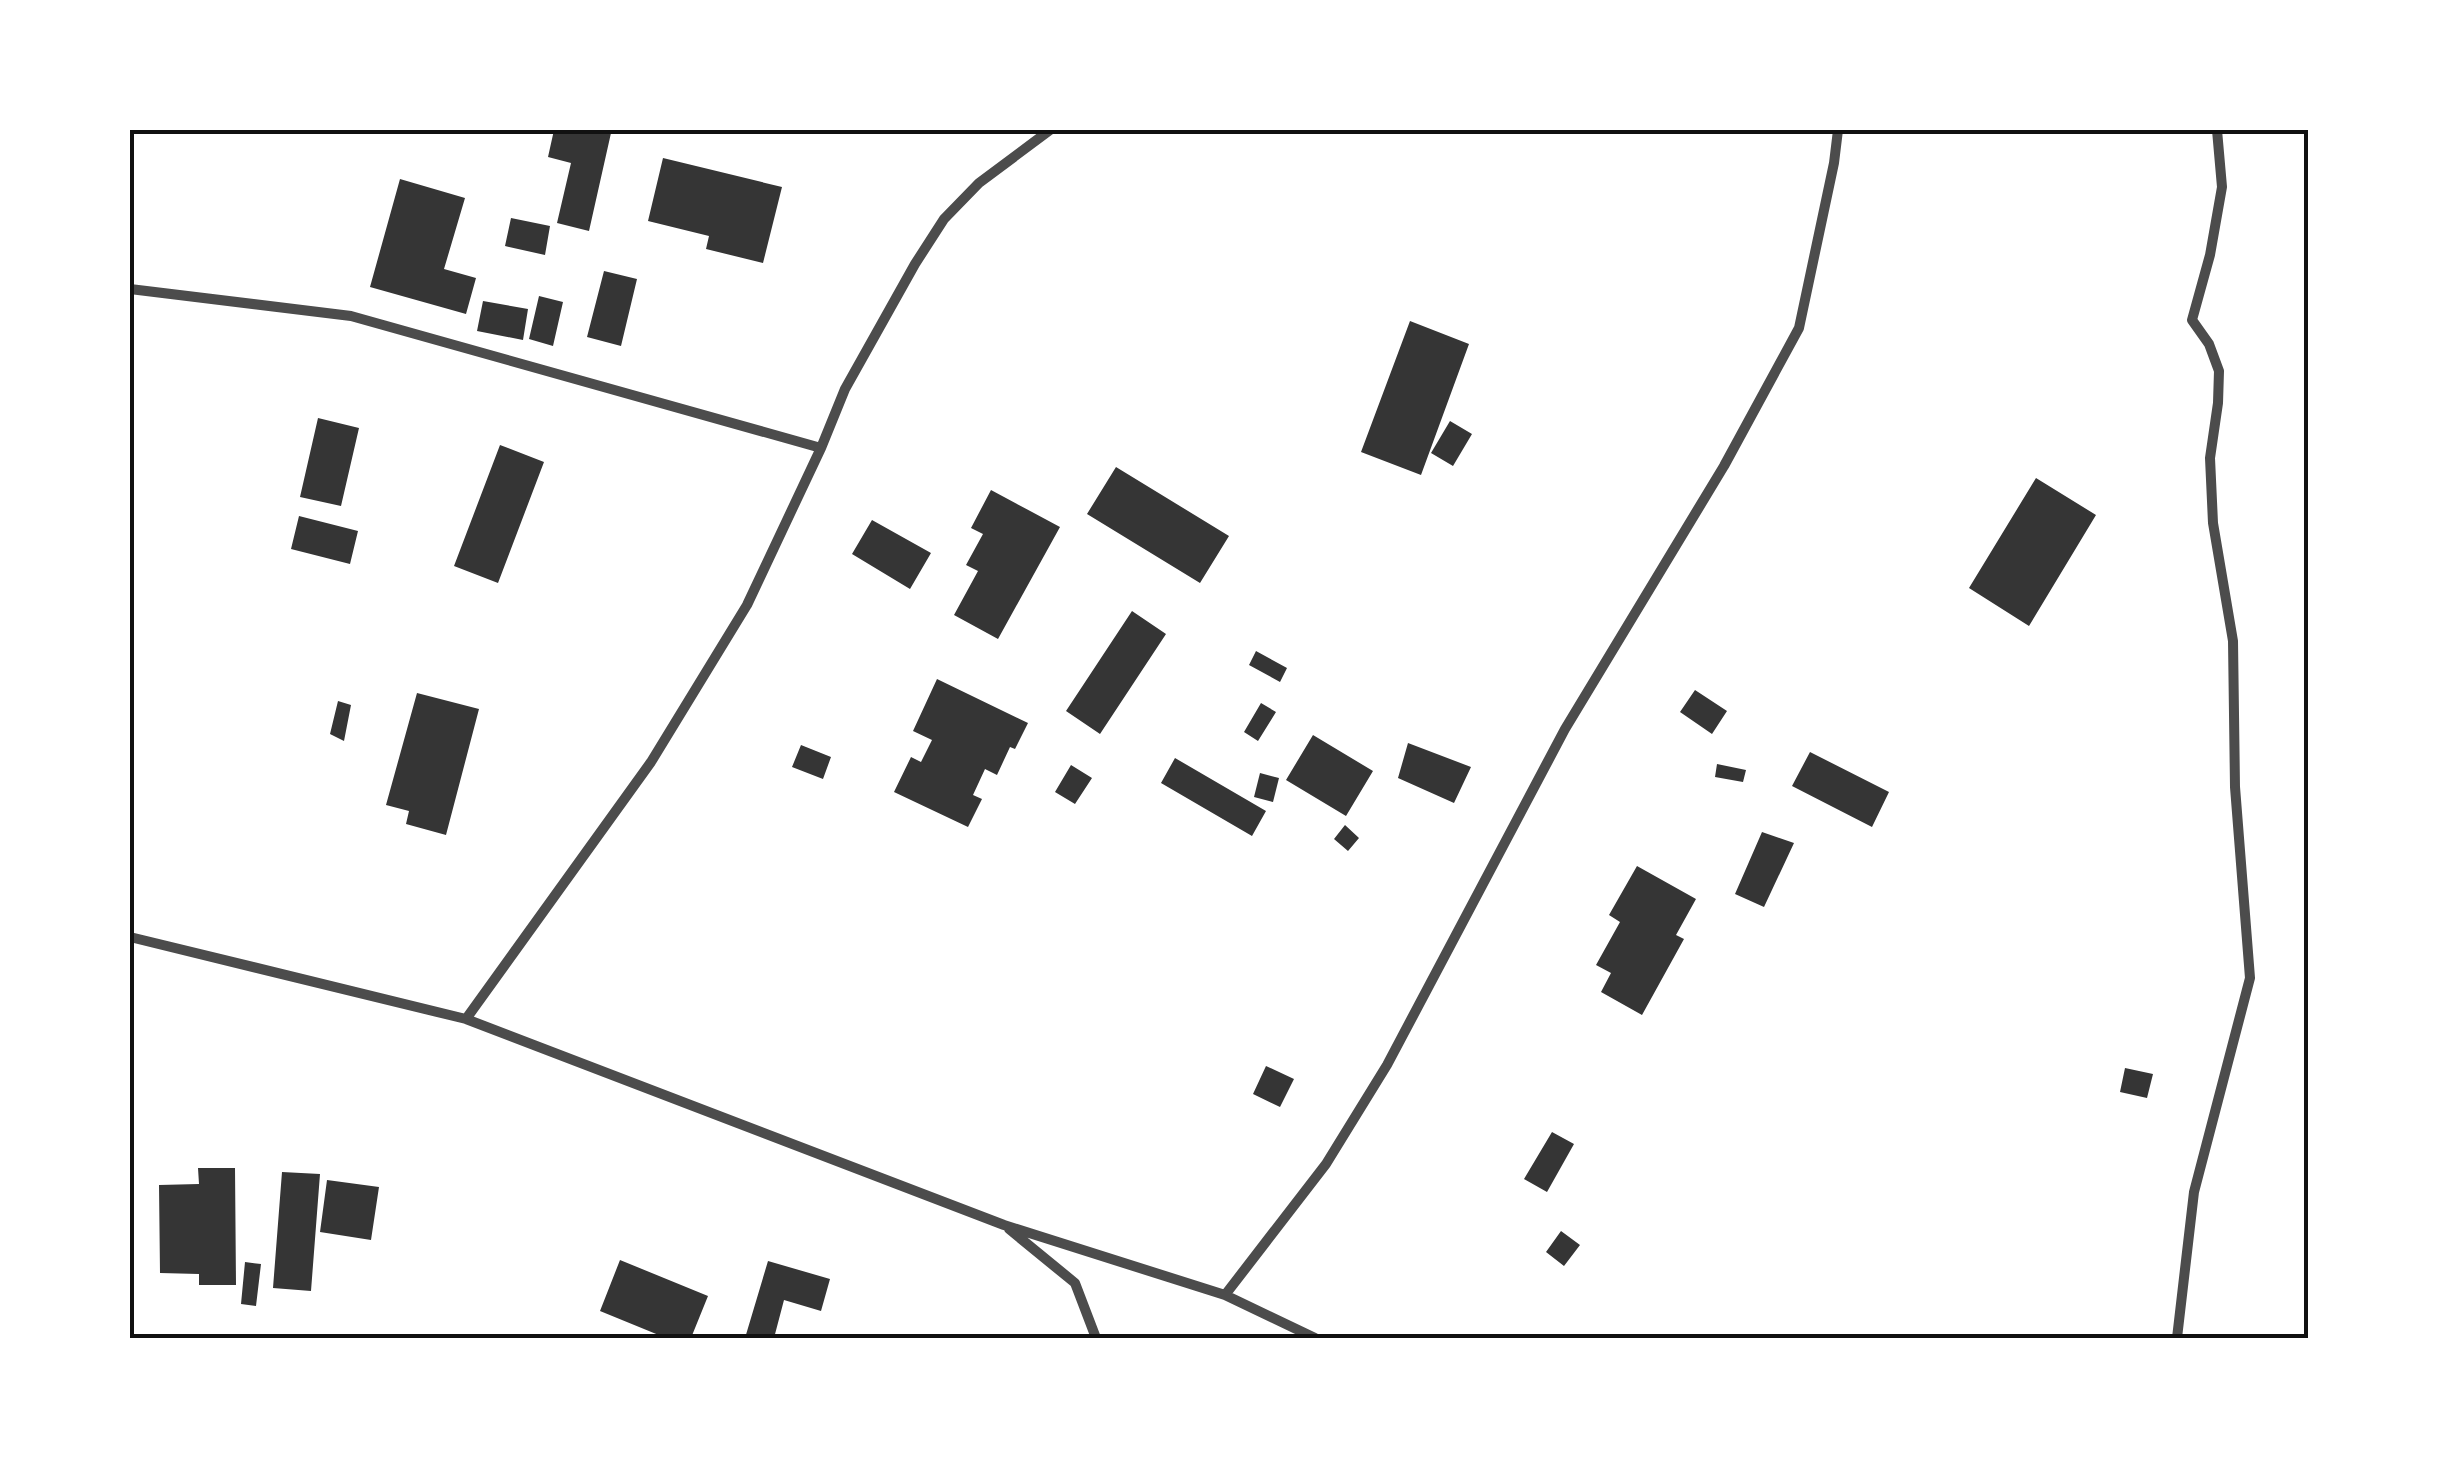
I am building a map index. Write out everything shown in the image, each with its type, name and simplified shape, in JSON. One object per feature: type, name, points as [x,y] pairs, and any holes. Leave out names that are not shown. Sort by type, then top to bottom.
[{"type":"street","points":[[466,1019],[651,762],[747,605],[845,389],[944,219],[979,183],[1050,130]]},
{"type":"street","points":[[1225,1295],[1326,1164],[1388,1064],[1565,728],[1724,466],[1799,328],[1838,130]]},
{"type":"street","points":[[2177,1338],[2194,1192],[2250,978],[2234,788],[2233,642],[2213,524],[2210,458],[2219,371],[2209,344],[2192,320],[2210,256],[2222,187],[2217,130]]},
{"type":"street","points":[[130,288],[350,316],[821,448]]},
{"type":"street","points":[[130,937],[466,1019],[1004,1225],[1225,1295],[1316,1338]]},
{"type":"street","points":[[1004,1225],[1075,1283],[1096,1338]]},
{"type":"building","points":[[554,130],[611,133],[589,231],[557,223],[571,163],[548,157]]},
{"type":"building","points":[[663,158],[782,187],[763,263],[706,249],[709,236],[648,221]]},
{"type":"building","points":[[400,179],[465,198],[444,269],[476,278],[466,314],[370,287]]},
{"type":"building","points":[[511,218],[550,226],[545,255],[505,246]]},
{"type":"building","points":[[604,271],[637,279],[621,346],[587,337]]},
{"type":"building","points":[[539,296],[563,302],[553,346],[529,339]]},
{"type":"building","points":[[483,301],[528,309],[523,340],[477,331]]},
{"type":"building","points":[[1410,321],[1469,344],[1421,475],[1361,452]]},
{"type":"building","points":[[318,418],[359,428],[341,506],[300,497]]},
{"type":"building","points":[[1450,421],[1472,434],[1453,466],[1431,453]]},
{"type":"building","points":[[500,445],[544,462],[498,583],[454,566]]},
{"type":"building","points":[[1116,467],[1229,536],[1200,583],[1087,514]]},
{"type":"building","points":[[2036,478],[2096,515],[2029,626],[1969,588]]},
{"type":"building","points":[[991,490],[1060,527],[998,639],[954,615],[978,571],[966,565],[983,534],[971,528]]},
{"type":"building","points":[[299,516],[358,531],[350,564],[291,549]]},
{"type":"building","points":[[872,520],[931,553],[910,589],[852,554]]},
{"type":"building","points":[[1132,611],[1166,634],[1100,734],[1066,711]]},
{"type":"building","points":[[1256,651],[1287,668],[1280,682],[1249,665]]},
{"type":"building","points":[[937,679],[1028,723],[1015,749],[1010,747],[997,775],[985,769],[973,795],[982,799],[968,827],[894,792],[911,757],[921,762],[932,740],[913,731]]},
{"type":"building","points":[[1695,690],[1727,711],[1712,734],[1680,712]]},
{"type":"building","points":[[417,693],[479,709],[446,835],[406,824],[409,811],[386,805]]},
{"type":"building","points":[[338,701],[351,705],[344,741],[330,734]]},
{"type":"building","points":[[1261,703],[1276,712],[1258,741],[1244,732]]},
{"type":"building","points":[[1313,735],[1373,771],[1346,816],[1286,780]]},
{"type":"building","points":[[1408,743],[1471,767],[1454,803],[1398,778]]},
{"type":"building","points":[[801,745],[831,757],[823,779],[792,767]]},
{"type":"building","points":[[1810,752],[1889,792],[1872,827],[1792,786]]},
{"type":"building","points":[[1175,758],[1266,811],[1252,836],[1161,783]]},
{"type":"building","points":[[1717,764],[1746,770],[1743,782],[1715,777]]},
{"type":"building","points":[[1071,765],[1092,778],[1075,804],[1055,792]]},
{"type":"building","points":[[1260,773],[1279,778],[1273,802],[1254,797]]},
{"type":"building","points":[[1345,825],[1359,838],[1348,851],[1334,839]]},
{"type":"building","points":[[1762,832],[1794,843],[1764,907],[1735,894]]},
{"type":"building","points":[[1637,866],[1696,899],[1676,935],[1684,939],[1642,1015],[1601,992],[1611,973],[1596,965],[1620,922],[1609,915]]},
{"type":"building","points":[[1266,1066],[1294,1079],[1280,1107],[1253,1094]]},
{"type":"building","points":[[2125,1068],[2153,1074],[2147,1098],[2120,1092]]},
{"type":"building","points":[[1552,1132],[1574,1144],[1547,1192],[1524,1179]]},
{"type":"building","points":[[198,1168],[235,1168],[236,1285],[199,1285],[199,1274],[160,1273],[159,1185],[199,1184]]},
{"type":"building","points":[[282,1172],[320,1174],[311,1291],[273,1288]]},
{"type":"building","points":[[327,1180],[379,1187],[371,1240],[320,1232]]},
{"type":"building","points":[[1561,1231],[1580,1245],[1564,1266],[1546,1252]]},
{"type":"building","points":[[620,1260],[708,1296],[691,1338],[666,1338],[600,1311]]},
{"type":"building","points":[[768,1261],[830,1279],[821,1311],[784,1300],[774,1338],[745,1338]]},
{"type":"building","points":[[245,1262],[261,1264],[256,1306],[241,1304]]}]
